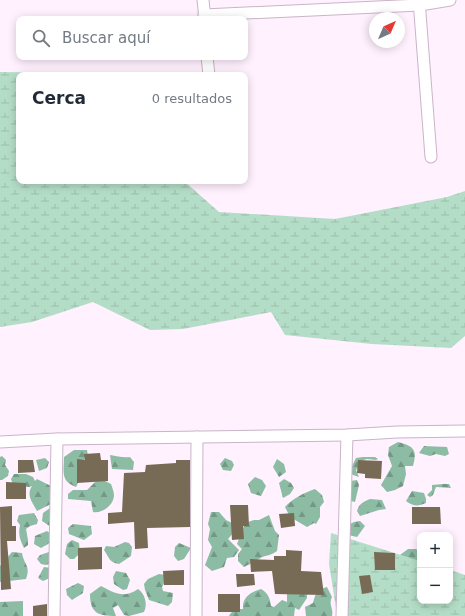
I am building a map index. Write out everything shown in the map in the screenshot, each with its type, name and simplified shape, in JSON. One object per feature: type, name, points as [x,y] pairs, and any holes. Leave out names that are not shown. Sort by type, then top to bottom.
[{"type":"street","points":[[203,0],[204,16]]},
{"type":"street","points":[[219,16],[450,0]]},
{"type":"street","points":[[420,3],[431,157]]},
{"type":"street","points":[[207,60],[209,72]]},
{"type":"street","points":[[0,442],[57,439],[347,435],[397,432],[465,431]]},
{"type":"street","points":[[342,616],[347,435]]},
{"type":"street","points":[[196,616],[197,437]]},
{"type":"street","points":[[54,616],[57,439]]},
{"type":"green space","points":[[0,72],[16,72],[16,184],[187,184],[219,212],[335,219],[447,197],[465,191],[465,336],[451,348],[372,344],[285,335],[271,312],[183,329],[150,330],[93,302],[32,322],[0,327]]},
{"type":"green space","points":[[398,442],[413,449],[415,456],[413,466],[405,466],[406,474],[403,486],[387,492],[381,485],[392,466],[388,455],[389,447]]},
{"type":"green space","points":[[424,446],[447,447],[449,454],[445,456],[436,454],[430,456],[419,453]]},
{"type":"green space","points":[[74,450],[87,450],[88,456],[82,462],[81,477],[76,487],[67,482],[64,475],[64,457]]},
{"type":"green space","points":[[110,455],[130,457],[134,462],[133,470],[112,469]]},
{"type":"green space","points":[[2,456],[6,460],[5,465],[9,471],[8,476],[0,480],[0,457]]},
{"type":"green space","points":[[375,457],[378,459],[367,459],[360,461],[356,470],[359,477],[353,475],[351,473],[351,468],[356,458]]},
{"type":"green space","points":[[45,458],[49,462],[47,468],[39,471],[36,460]]},
{"type":"green space","points":[[225,458],[232,461],[234,465],[231,471],[223,470],[220,464]]},
{"type":"green space","points":[[277,459],[284,464],[286,472],[279,477],[273,467]]},
{"type":"green space","points":[[14,474],[26,474],[33,477],[35,481],[37,479],[51,486],[51,504],[37,511],[30,495],[30,489],[32,486],[13,485],[11,479]]},
{"type":"green space","points":[[255,477],[262,480],[266,486],[261,496],[251,493],[248,484]]},
{"type":"green space","points":[[284,479],[291,483],[294,488],[290,494],[283,498],[279,483]]},
{"type":"green space","points":[[97,480],[103,480],[111,484],[114,494],[112,502],[104,510],[100,512],[93,512],[91,501],[68,499],[68,494],[73,490],[87,490]]},
{"type":"green space","points":[[357,480],[359,485],[355,502],[351,501],[348,493],[350,481]]},
{"type":"green space","points":[[449,484],[451,488],[436,487],[433,495],[430,497],[427,495],[432,490],[432,485]]},
{"type":"green space","points":[[315,489],[322,495],[324,502],[320,507],[320,517],[316,524],[314,523],[307,527],[290,517],[285,507],[299,496]]},
{"type":"green space","points":[[412,491],[424,493],[426,503],[415,505],[406,501]]},
{"type":"green space","points":[[370,499],[382,500],[386,509],[360,516],[357,511],[360,505]]},
{"type":"green space","points":[[50,508],[60,512],[51,527],[42,521],[43,513]]},
{"type":"green space","points":[[211,512],[219,512],[226,520],[234,524],[234,532],[228,539],[239,550],[234,557],[227,558],[224,567],[212,571],[205,565],[212,547],[208,540],[210,529],[208,524]]},
{"type":"green space","points":[[34,513],[38,520],[37,524],[26,529],[28,545],[24,548],[20,537],[20,525],[17,521],[19,515]]},
{"type":"green space","points":[[269,515],[275,531],[279,535],[277,551],[244,567],[238,561],[238,554],[242,549],[237,544],[245,523],[259,520]]},
{"type":"green space","points":[[360,521],[365,526],[357,537],[348,535],[348,525]]},
{"type":"green space","points":[[73,524],[91,526],[92,534],[84,540],[69,534],[68,528]]},
{"type":"green space","points":[[47,531],[52,535],[52,540],[48,544],[41,548],[34,544],[35,536]]},
{"type":"green space","points":[[331,533],[417,560],[417,604],[453,604],[453,571],[465,575],[465,616],[339,616],[337,614],[329,564]]},
{"type":"green space","points":[[72,540],[79,543],[80,553],[74,559],[70,559],[65,554],[67,544]]},
{"type":"green space","points":[[125,542],[129,543],[132,547],[131,556],[119,564],[111,561],[104,550],[106,546],[114,547]]},
{"type":"green space","points":[[179,543],[191,548],[184,559],[178,561],[174,556],[175,547]]},
{"type":"green space","points":[[408,549],[416,549],[417,562],[400,555]]},
{"type":"green space","points":[[12,552],[22,553],[28,571],[26,579],[0,582],[0,566]]},
{"type":"green space","points":[[49,552],[53,557],[52,563],[46,565],[41,564],[37,559],[40,555]]},
{"type":"green space","points":[[44,567],[51,568],[50,578],[43,581],[38,578]]},
{"type":"green space","points":[[116,571],[126,573],[130,580],[127,589],[123,590],[114,584],[113,577]]},
{"type":"green space","points":[[159,574],[166,575],[166,580],[162,587],[163,591],[173,593],[172,602],[168,606],[149,600],[145,590],[144,584],[148,579]]},
{"type":"green space","points":[[78,583],[84,586],[83,593],[72,600],[67,595],[66,589]]},
{"type":"green space","points":[[101,586],[119,594],[128,594],[138,589],[145,599],[146,606],[144,612],[129,616],[124,615],[118,605],[113,608],[116,616],[104,615],[96,612],[93,609],[90,600],[90,594]]},
{"type":"green space","points":[[327,587],[332,597],[332,616],[306,616],[305,607],[313,603],[316,594],[321,589]]},
{"type":"green space","points":[[261,589],[267,594],[271,606],[274,607],[282,600],[287,602],[287,593],[307,593],[307,598],[299,610],[295,608],[294,616],[229,616],[234,610],[243,609],[246,598]]},
{"type":"green space","points":[[23,601],[23,616],[0,616],[0,602]]},
{"type":"building","points":[[100,453],[101,460],[108,460],[108,481],[77,483],[77,459],[85,460],[84,454]]},
{"type":"building","points":[[18,460],[33,460],[35,472],[18,473]]},
{"type":"building","points":[[176,460],[190,460],[190,527],[147,528],[148,548],[135,549],[134,522],[108,524],[108,513],[122,512],[124,473],[145,472],[146,465],[176,463]]},
{"type":"building","points":[[358,460],[382,461],[381,479],[365,478],[365,474],[357,473]]},
{"type":"building","points":[[6,482],[26,483],[26,499],[6,499]]},
{"type":"building","points":[[230,505],[248,505],[249,526],[243,526],[244,539],[232,540]]},
{"type":"building","points":[[12,506],[12,526],[16,526],[16,541],[7,541],[11,589],[1,590],[0,507]]},
{"type":"building","points":[[412,507],[440,507],[441,524],[412,524]]},
{"type":"building","points":[[294,513],[295,526],[281,528],[279,514]]},
{"type":"building","points":[[102,547],[102,569],[78,570],[78,548]]},
{"type":"building","points":[[286,550],[302,551],[301,571],[321,572],[324,595],[275,594],[272,571],[251,572],[250,559],[274,560],[274,556],[286,556]]},
{"type":"building","points":[[374,552],[395,553],[395,570],[375,570]]},
{"type":"building","points":[[184,570],[184,585],[164,585],[163,571]]},
{"type":"building","points":[[236,574],[254,574],[255,585],[237,587]]},
{"type":"building","points":[[370,575],[373,592],[362,594],[359,576]]},
{"type":"building","points":[[218,594],[240,594],[240,612],[218,612]]},
{"type":"building","points":[[47,604],[47,616],[33,616],[33,606]]}]
